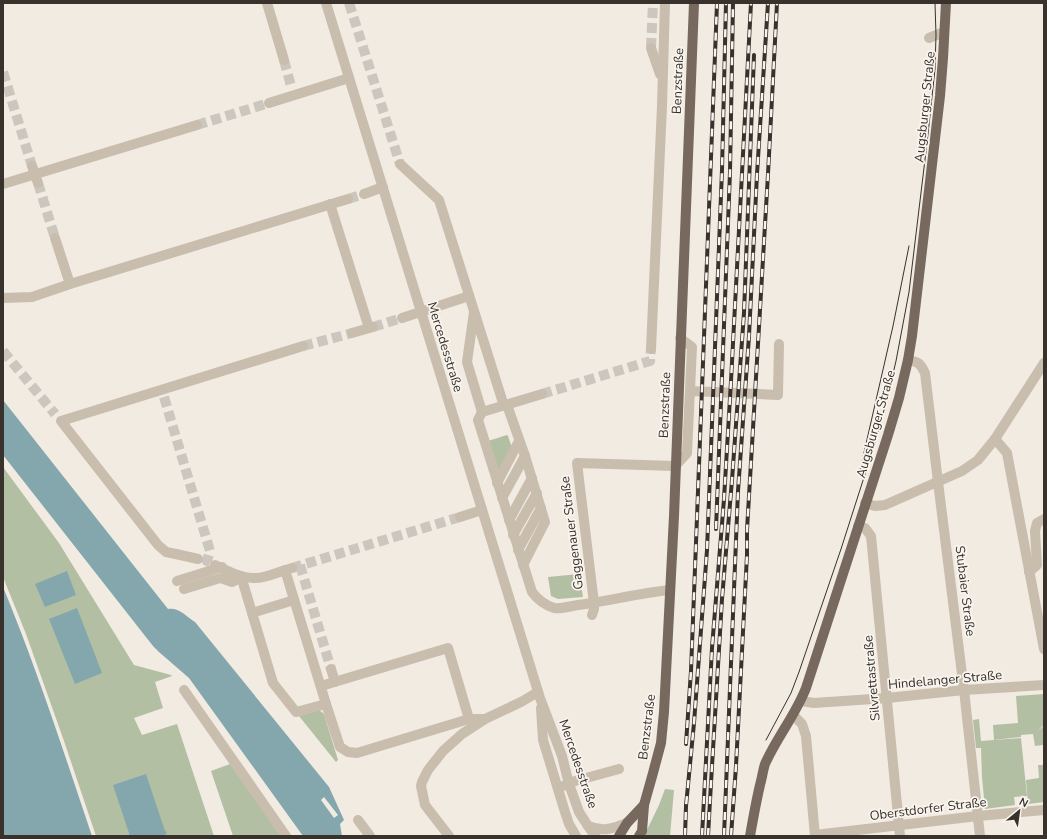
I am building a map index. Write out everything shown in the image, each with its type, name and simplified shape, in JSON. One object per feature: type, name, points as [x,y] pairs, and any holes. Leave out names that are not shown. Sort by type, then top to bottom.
[{"type":"main road","name":"Benzstraße","points":[[639,836],[642,831],[644,805],[661,743],[664,712],[674,516],[694,3]]},
{"type":"main road","name":"Augsburger Straße","points":[[750,836],[765,766],[774,746],[800,701],[810,675],[888,435],[908,360],[916,306],[940,96],[946,3]]},
{"type":"main road","name":"Benzstraße","points":[[619,836],[627,823],[644,805]]},
{"type":"street","points":[[267,3],[284,60]]},
{"type":"street","name":"Mercedesstraße","points":[[326,3],[539,695],[562,756],[569,784],[579,812],[595,836]]},
{"type":"street","points":[[651,349],[665,3]]},
{"type":"street","points":[[929,38],[944,32]]},
{"type":"street","points":[[651,48],[662,82]]},
{"type":"street","points":[[269,102],[292,90],[349,78]]},
{"type":"street","points":[[3,184],[197,125]]},
{"type":"street","points":[[400,164],[439,200],[505,405],[511,416],[532,478],[510,524]]},
{"type":"street","points":[[364,194],[383,188]]},
{"type":"street","points":[[3,298],[32,297],[348,199]]},
{"type":"street","points":[[330,204],[371,327],[352,333]]},
{"type":"street","points":[[55,238],[70,284]]},
{"type":"street","points":[[402,318],[469,296]]},
{"type":"street","points":[[474,312],[467,362],[482,412],[478,420],[532,592],[537,599],[556,608],[594,610],[650,592],[670,590]]},
{"type":"street","points":[[675,466],[686,453],[692,347],[680,338]]},
{"type":"street","points":[[690,391],[778,395],[779,344]]},
{"type":"street","points":[[198,559],[166,552],[158,545],[58,418],[163,394],[303,346]]},
{"type":"street","name":"Stubaier Straße","points":[[908,360],[920,364],[925,373],[964,690],[980,836]]},
{"type":"street","points":[[865,503],[875,506],[885,505],[962,471],[978,460],[996,439],[1044,362]]},
{"type":"street","points":[[482,412],[542,394]]},
{"type":"street","points":[[996,439],[1007,453],[1044,649]]},
{"type":"street","name":"Gaggenauer Straße","points":[[594,610],[577,463],[675,466]]},
{"type":"street","points":[[510,524],[532,478]]},
{"type":"street","points":[[510,524],[532,478]]},
{"type":"street","points":[[510,524],[532,478]]},
{"type":"street","points":[[510,524],[532,478]]},
{"type":"street","points":[[510,524],[532,478]]},
{"type":"street","points":[[460,517],[482,510]]},
{"type":"street","points":[[1029,572],[1037,565],[1035,531],[1037,523],[1044,519]]},
{"type":"street","name":"Silvrettastraße","points":[[858,526],[865,528],[872,536],[900,831]]},
{"type":"street","points":[[241,576],[232,582],[217,578],[181,585],[222,567],[241,576],[255,578],[288,569],[294,600],[340,747],[348,752],[357,753],[469,719],[485,719]]},
{"type":"street","points":[[241,576],[273,682],[296,712],[326,704]]},
{"type":"street","points":[[252,613],[294,600]]},
{"type":"street","points":[[321,686],[448,648],[469,719]]},
{"type":"street","points":[[331,669],[335,682]]},
{"type":"street","name":"Hindelanger Straße","points":[[800,701],[814,703],[887,698],[964,690],[1044,685]]},
{"type":"street","points":[[184,690],[286,836]]},
{"type":"street","points":[[449,836],[425,805],[422,792],[422,782],[428,770],[443,751],[462,734],[485,719],[522,701],[539,695]]},
{"type":"street","name":"Mercedesstraße","points":[[539,695],[543,740],[569,824],[576,836]]},
{"type":"street","points":[[793,715],[802,724],[806,736],[815,836]]},
{"type":"street","points":[[557,788],[619,769]]},
{"type":"street","name":"Oberstdorfer Straße","points":[[815,836],[900,831],[978,816],[1044,810]]},
{"type":"street","points":[[358,820],[370,836]]},
{"type":"street","points":[[588,826],[594,829],[603,830],[615,828],[627,823]]},
{"type":"green space","points":[[507,435],[512,448],[500,469],[498,469],[488,441]]},
{"type":"green space","points":[[3,467],[59,543],[134,665],[172,676],[155,682],[163,708],[134,718],[142,735],[177,724],[214,836],[96,836],[26,634],[3,577]]},
{"type":"green space","points":[[579,574],[583,597],[558,599],[551,596],[548,577]]},
{"type":"green space","points":[[1044,694],[1044,725],[1037,731],[1044,726],[1044,758],[1043,745],[1035,746],[1033,734],[994,740],[993,725],[1018,723],[1016,696]]},
{"type":"green space","points":[[319,710],[324,714],[338,760],[336,762],[299,716]]},
{"type":"green space","points":[[979,719],[981,741],[1021,738],[1027,796],[1014,797],[1015,805],[985,809],[981,748],[976,748],[973,720]]},
{"type":"green space","points":[[230,764],[283,836],[233,836],[211,771]]},
{"type":"green space","points":[[1038,765],[1044,765],[1044,802],[1028,804],[1026,780],[1039,778]]},
{"type":"green space","points":[[665,789],[674,790],[670,836],[644,836],[659,805]]},
{"type":"water","points":[[3,400],[168,609],[175,609],[195,622],[329,787],[344,820],[340,824],[342,836],[303,836],[189,678],[153,646],[3,455]]},
{"type":"water","points":[[67,571],[76,595],[45,607],[35,584]]},
{"type":"water","points":[[3,587],[39,680],[92,836],[3,836]]},
{"type":"water","points":[[77,608],[102,673],[75,684],[49,619]]},
{"type":"water","points":[[146,774],[165,831],[167,832],[165,835],[167,836],[130,836],[113,785]]},
{"type":"pier","points":[[324,797],[338,815],[334,818],[321,800]]},
{"type":"tunnel","points":[[349,3],[400,164]]},
{"type":"tunnel","points":[[651,48],[653,3]]},
{"type":"tunnel","points":[[284,60],[291,86]]},
{"type":"tunnel","points":[[3,72],[32,166]]},
{"type":"tunnel","points":[[197,125],[269,103]]},
{"type":"tunnel","points":[[38,183],[55,238]]},
{"type":"tunnel","points":[[348,199],[364,194]]},
{"type":"tunnel","points":[[373,327],[402,318]]},
{"type":"tunnel","points":[[303,346],[352,333]]},
{"type":"tunnel","points":[[542,394],[650,361],[651,349]]},
{"type":"tunnel","points":[[3,351],[55,414]]},
{"type":"tunnel","points":[[164,397],[210,551],[207,561],[215,565]]},
{"type":"tunnel","points":[[292,568],[460,517]]},
{"type":"tunnel","points":[[300,565],[331,669]]},
{"type":"tram line","points":[[766,740],[791,693],[799,672],[876,440],[896,361],[909,292],[927,143],[935,69],[935,3]]},
{"type":"tram line","points":[[860,470],[893,326],[909,246]]},
{"type":"railway","points":[[686,744],[691,671],[717,3]]},
{"type":"railway","points":[[685,836],[686,806],[707,550],[722,170],[726,3]]},
{"type":"railway","points":[[716,529],[730,172],[733,3]]},
{"type":"railway","points":[[702,836],[712,648],[724,499],[731,381],[751,3]]},
{"type":"railway","points":[[724,836],[738,491],[749,336],[757,174],[768,3]]},
{"type":"railway","points":[[731,836],[777,3]]},
{"type":"railway","points":[[708,836],[722,599],[744,313],[754,55]]}]
